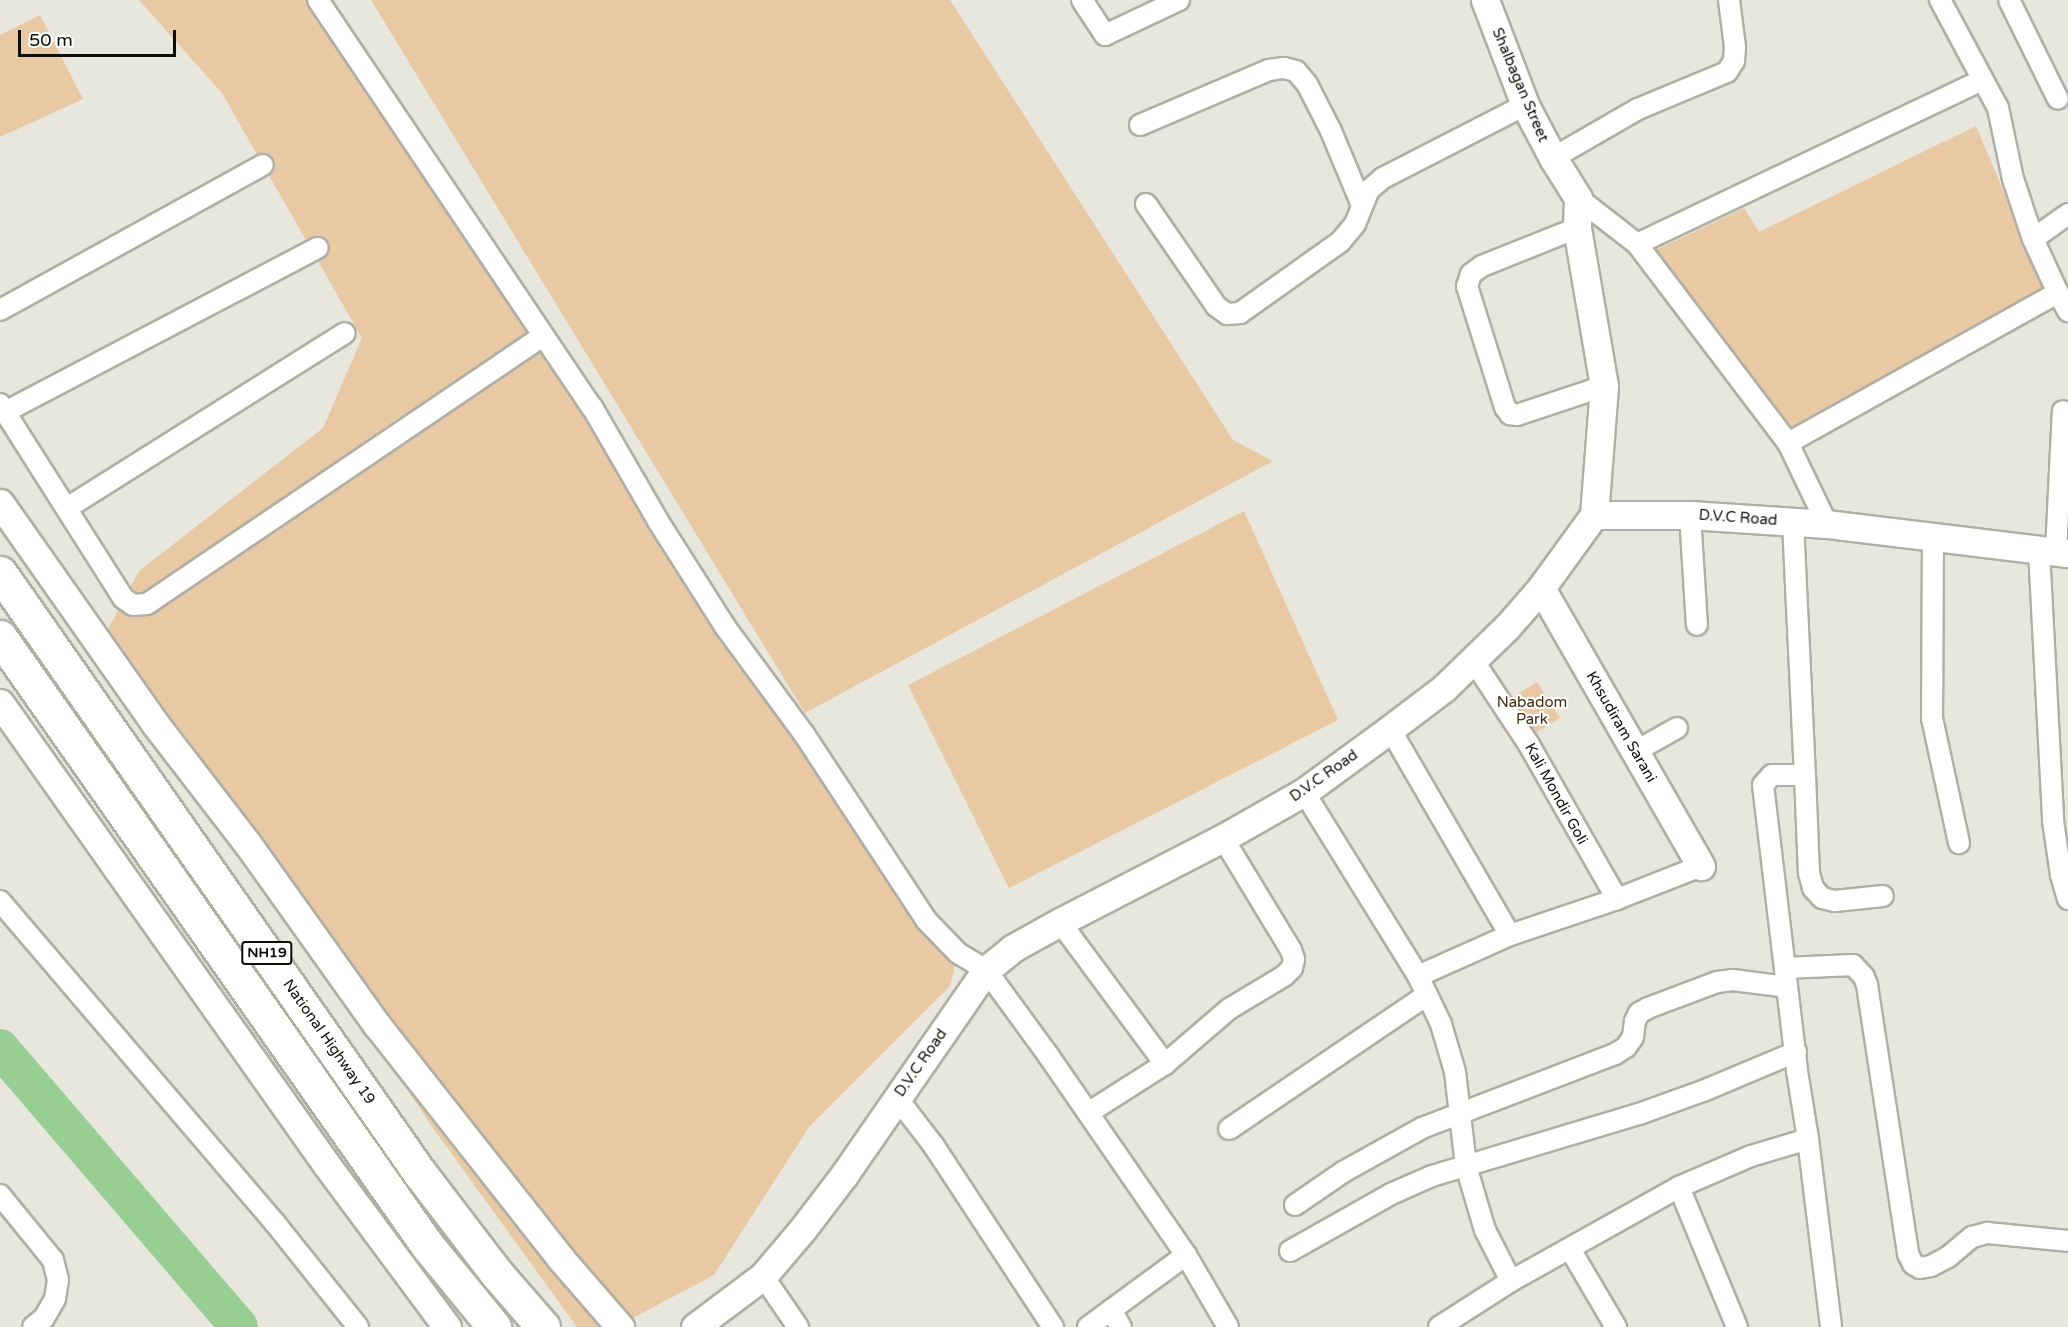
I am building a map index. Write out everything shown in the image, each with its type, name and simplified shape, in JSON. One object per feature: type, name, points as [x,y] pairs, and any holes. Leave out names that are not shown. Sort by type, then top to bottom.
[{"type":"highway","name":"National Highway 19","points":[[0,573],[419,1172],[496,1274],[543,1327]]},
{"type":"highway","name":"NH19","points":[[0,637],[427,1245],[494,1327]]},
{"type":"main road","name":"Shalbagan Street","points":[[1485,0],[1525,105],[1553,158],[1578,198]]},
{"type":"main road","points":[[1578,198],[1577,228],[1604,386],[1594,516]]},
{"type":"main road","points":[[0,504],[156,725],[248,843],[377,1024],[562,1260],[621,1327]]},
{"type":"main road","name":"D.V.C Road","points":[[695,1327],[763,1276],[816,1212],[986,970],[1013,948],[1223,838],[1304,792],[1390,729],[1444,688],[1507,627],[1541,588],[1594,516],[1690,515],[1827,524],[2054,552]]},
{"type":"main road","name":"Khsudiram Sarani","points":[[1541,588],[1701,866]]},
{"type":"main road","points":[[0,703],[326,1164],[447,1327]]},
{"type":"street","points":[[318,0],[542,337],[592,407],[658,521],[726,628],[811,743],[926,920],[958,953],[986,970],[1186,1255],[1228,1327]]},
{"type":"street","points":[[1082,0],[1105,35],[1112,34],[1179,0]]},
{"type":"street","points":[[1553,158],[1638,109],[1727,72],[1734,61],[1736,48],[1729,0]]},
{"type":"street","points":[[1940,0],[1981,81],[1998,108],[2013,178],[2032,240],[2068,311]]},
{"type":"street","points":[[2009,0],[2058,99]]},
{"type":"street","points":[[1140,125],[1269,70],[1284,68],[1296,71],[1307,84],[1331,130],[1362,205]]},
{"type":"street","points":[[1637,244],[1981,81]]},
{"type":"street","points":[[1146,204],[1216,306],[1227,314],[1240,313],[1318,260],[1340,242],[1355,224],[1369,190],[1383,178],[1525,105]]},
{"type":"street","points":[[0,310],[263,165]]},
{"type":"street","points":[[1578,198],[1637,244],[1788,443],[1827,524]]},
{"type":"street","points":[[2032,240],[2068,214]]},
{"type":"street","points":[[1577,228],[1482,266],[1471,274],[1467,286],[1505,407],[1510,414],[1517,415],[1604,386]]},
{"type":"street","points":[[318,248],[3,408],[123,598],[133,605],[147,604],[542,337]]},
{"type":"street","points":[[1788,443],[2058,293]]},
{"type":"street","points":[[66,508],[345,333]]},
{"type":"street","points":[[2063,411],[2054,552],[2053,821],[2061,875],[2068,899]]},
{"type":"street","points":[[1690,515],[1697,625]]},
{"type":"street","points":[[1793,522],[1809,873],[1813,888],[1822,898],[1835,901],[1883,896]]},
{"type":"street","points":[[1933,537],[1932,718],[1959,843]]},
{"type":"street","name":"Kali Mondir Goli","points":[[1473,660],[1528,743],[1617,899]]},
{"type":"street","points":[[1636,751],[1677,728]]},
{"type":"street","points":[[1390,729],[1510,935]]},
{"type":"street","points":[[1805,775],[1773,775],[1763,785],[1766,824],[1832,1327]]},
{"type":"street","points":[[1304,792],[1418,976],[1441,1024],[1450,1053],[1466,1166],[1485,1230],[1511,1281]]},
{"type":"street","points":[[1088,1113],[1165,1064],[1229,1009],[1284,976],[1292,968],[1294,959],[1291,950],[1223,838]]},
{"type":"street","points":[[1418,976],[1510,935],[1617,899],[1701,866]]},
{"type":"street","points":[[0,901],[268,1214],[358,1327]]},
{"type":"street","points":[[1060,922],[1165,1064]]},
{"type":"street","points":[[1295,1205],[1381,1149],[1460,1112],[1615,1054],[1626,1047],[1633,1037],[1635,1021],[1639,1013],[1660,1003],[1725,981],[1786,978],[1853,965],[1864,977],[1867,985],[1908,1254],[1913,1264],[1920,1268],[1931,1266],[1948,1257],[1972,1237],[1986,1233],[2068,1241]]},
{"type":"street","points":[[1229,1130],[1427,995]]},
{"type":"street","points":[[1290,1251],[1390,1194],[1432,1176],[1639,1114],[1703,1091],[1796,1052]]},
{"type":"street","points":[[897,1098],[934,1146],[1053,1327]]},
{"type":"street","points":[[1439,1327],[1461,1322],[1511,1281],[1679,1187],[1751,1156],[1808,1139]]},
{"type":"street","points":[[1679,1187],[1737,1327]]},
{"type":"street","points":[[0,1195],[53,1260],[58,1280],[55,1299],[44,1318],[33,1327]]},
{"type":"street","points":[[1570,1249],[1616,1327]]},
{"type":"street","points":[[1088,1327],[1186,1255]]},
{"type":"street","points":[[763,1276],[798,1327]]},
{"type":"street","points":[[1111,1310],[1121,1327]]},
{"type":"green space","points":[[139,0],[327,0],[721,632],[958,953],[950,986],[809,1127],[714,1275],[616,1327],[577,1327],[433,1128],[104,637],[139,571],[323,428],[362,338],[222,93]]},
{"type":"green space","points":[[371,0],[950,0],[1233,440],[1273,461],[805,713]]},
{"type":"green space","points":[[40,15],[83,99],[0,137],[0,35]]},
{"type":"green space","points":[[1976,126],[2045,290],[1789,430],[1656,250],[1744,208],[1759,232]]},
{"type":"green space","points":[[1244,511],[1338,720],[1009,888],[908,685]]},
{"type":"green space","name":"Nabadom Park","points":[[1537,682],[1560,718],[1525,739],[1503,703]]},
{"type":"waterway","points":[[0,1048],[239,1327]]}]
